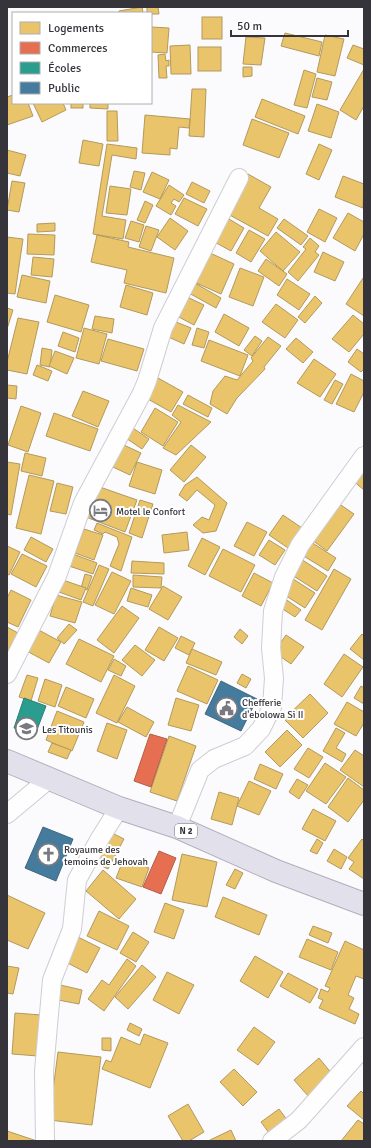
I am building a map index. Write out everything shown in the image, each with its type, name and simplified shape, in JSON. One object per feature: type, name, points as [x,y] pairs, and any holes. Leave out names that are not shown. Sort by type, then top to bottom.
[{"type":"highway","name":"N 2","points":[[7,761],[119,808],[177,827],[276,871],[362,900]]},
{"type":"street","points":[[7,674],[57,576],[83,503],[142,393],[163,328],[239,178]]},
{"type":"street","points":[[177,827],[200,770],[214,759],[245,746],[261,729],[272,707],[274,678],[271,648],[273,611],[284,577],[300,545],[364,456]]},
{"type":"street","points":[[7,814],[49,779]]},
{"type":"street","points":[[45,1141],[44,1071],[52,980],[72,929],[77,880],[119,808]]},
{"type":"street","points":[[272,1141],[299,1120],[364,1047]]},
{"type":"building: Logements","points":[[142,7],[143,12],[119,12]]},
{"type":"building: Logements","points":[[147,7],[158,7],[159,14],[152,14],[152,12],[147,12]]},
{"type":"building: Logements","points":[[202,17],[222,17],[222,39],[202,39]]},
{"type":"building: Logements","points":[[152,27],[169,28],[167,53],[152,52]]},
{"type":"building: Logements","points":[[285,33],[322,42],[319,56],[281,46]]},
{"type":"building: Logements","points":[[325,35],[344,39],[335,76],[317,72]]},
{"type":"building: Logements","points":[[246,37],[265,38],[261,65],[243,64]]},
{"type":"building: Logements","points":[[190,45],[191,74],[171,74],[170,46]]},
{"type":"building: Logements","points":[[353,45],[364,49],[364,65],[347,58]]},
{"type":"building: Logements","points":[[198,47],[221,47],[221,71],[198,71]]},
{"type":"building: Logements","points":[[165,54],[166,61],[169,60],[169,66],[166,66],[167,78],[159,78],[158,55]]},
{"type":"building: Logements","points":[[243,67],[252,67],[252,76],[243,77]]},
{"type":"building: Logements","points":[[364,69],[364,106],[356,120],[340,110]]},
{"type":"building: Logements","points":[[304,70],[316,74],[307,108],[294,105]]},
{"type":"building: Logements","points":[[317,78],[332,82],[327,100],[312,97]]},
{"type":"building: Logements","points":[[192,89],[206,89],[204,137],[189,136]]},
{"type":"building: Logements","points":[[12,95],[12,104],[28,104],[33,116],[7,125],[7,97]]},
{"type":"building: Logements","points":[[262,99],[305,116],[298,134],[255,117]]},
{"type":"building: Logements","points":[[33,104],[63,104],[66,110],[42,122]]},
{"type":"building: Logements","points":[[71,104],[83,104],[83,108],[71,108]]},
{"type":"building: Logements","points":[[90,104],[108,104],[108,109],[90,108]]},
{"type":"building: Logements","points":[[317,104],[339,112],[331,138],[308,131]]},
{"type":"building: Logements","points":[[107,111],[117,111],[118,141],[107,141]]},
{"type":"building: Logements","points":[[145,115],[190,119],[189,128],[179,127],[177,149],[170,148],[170,155],[142,153]]},
{"type":"building: Logements","points":[[252,119],[289,133],[279,158],[243,145]]},
{"type":"building: Logements","points":[[83,140],[103,144],[99,166],[79,163]]},
{"type":"building: Logements","points":[[107,144],[137,148],[136,159],[112,155],[102,216],[126,220],[123,239],[93,234]]},
{"type":"building: Logements","points":[[319,144],[332,150],[319,180],[306,174]]},
{"type":"building: Logements","points":[[7,150],[26,155],[20,176],[7,173]]},
{"type":"building: Logements","points":[[134,171],[145,173],[141,190],[130,187]]},
{"type":"building: Logements","points":[[152,172],[169,180],[160,199],[143,192]]},
{"type":"building: Logements","points":[[248,174],[271,187],[259,208],[278,219],[268,236],[226,213]]},
{"type":"building: Logements","points":[[343,176],[364,184],[363,208],[335,197]]},
{"type":"building: Logements","points":[[12,181],[25,183],[19,212],[7,210]]},
{"type":"building: Logements","points":[[192,182],[210,191],[204,203],[186,194]]},
{"type":"building: Logements","points":[[169,185],[184,195],[179,202],[174,199],[171,203],[176,206],[171,215],[156,206]]},
{"type":"building: Logements","points":[[110,186],[131,189],[127,215],[106,213]]},
{"type":"building: Logements","points":[[184,198],[207,209],[198,226],[175,214]]},
{"type":"building: Logements","points":[[145,201],[153,205],[145,223],[137,220]]},
{"type":"building: Logements","points":[[319,209],[337,218],[325,242],[307,232]]},
{"type":"building: Logements","points":[[348,213],[364,222],[364,234],[355,251],[333,238]]},
{"type":"building: Logements","points":[[224,216],[244,228],[231,251],[211,240]]},
{"type":"building: Logements","points":[[170,218],[188,231],[175,250],[157,237]]},
{"type":"building: Logements","points":[[284,219],[308,236],[301,245],[277,228]]},
{"type":"building: Logements","points":[[131,221],[144,225],[139,242],[125,238]]},
{"type":"building: Logements","points":[[55,223],[55,231],[37,232],[37,224]]},
{"type":"building: Logements","points":[[146,226],[159,230],[151,251],[139,247]]},
{"type":"building: Logements","points":[[249,230],[265,239],[251,262],[236,253]]},
{"type":"building: Logements","points":[[276,232],[300,252],[283,271],[260,251]]},
{"type":"building: Logements","points":[[28,234],[55,235],[54,255],[27,254]]},
{"type":"building: Logements","points":[[97,235],[129,242],[128,247],[174,258],[166,293],[124,283],[127,270],[91,262]]},
{"type":"building: Logements","points":[[7,237],[23,239],[15,294],[7,293]]},
{"type":"building: Logements","points":[[310,238],[319,246],[315,252],[319,255],[298,281],[288,272],[306,249],[303,247]]},
{"type":"building: Logements","points":[[208,252],[234,264],[221,294],[194,282]]},
{"type":"building: Logements","points":[[323,252],[344,262],[335,281],[314,272]]},
{"type":"building: Logements","points":[[33,257],[54,259],[52,277],[31,275]]},
{"type":"building: Logements","points":[[266,259],[287,274],[279,286],[258,271]]},
{"type":"building: Logements","points":[[240,268],[264,277],[253,306],[229,297]]},
{"type":"building: Logements","points":[[22,275],[50,281],[46,303],[17,297]]},
{"type":"building: Logements","points":[[364,278],[364,316],[346,304]]},
{"type":"building: Logements","points":[[287,279],[310,294],[299,310],[277,295]]},
{"type":"building: Logements","points":[[193,282],[221,298],[216,308],[187,292]]},
{"type":"building: Logements","points":[[126,285],[153,293],[147,315],[120,307]]},
{"type":"building: Logements","points":[[55,295],[89,305],[81,332],[47,322]]},
{"type":"building: Logements","points":[[185,296],[204,305],[194,325],[175,315]]},
{"type":"building: Logements","points":[[315,296],[322,303],[305,323],[298,317]]},
{"type":"building: Logements","points":[[276,304],[298,320],[285,338],[262,322]]},
{"type":"building: Logements","points":[[7,308],[13,310],[7,329]]},
{"type":"building: Logements","points":[[224,314],[249,328],[239,346],[215,332]]},
{"type":"building: Logements","points":[[353,315],[364,324],[364,334],[349,352],[332,339]]},
{"type":"building: Logements","points":[[95,316],[114,319],[112,333],[92,329]]},
{"type":"building: Logements","points":[[18,318],[39,322],[27,374],[7,370],[7,362]]},
{"type":"building: Logements","points":[[171,320],[191,328],[184,344],[164,335]]},
{"type":"building: Logements","points":[[84,328],[107,334],[99,364],[76,358]]},
{"type":"building: Logements","points":[[197,328],[209,332],[204,348],[192,345]]},
{"type":"building: Logements","points":[[63,332],[79,338],[75,352],[58,346]]},
{"type":"building: Logements","points":[[255,336],[262,341],[252,356],[244,350]]},
{"type":"building: Logements","points":[[268,337],[281,346],[264,367],[265,369],[237,398],[227,414],[210,404],[213,391],[225,376],[237,380],[253,361],[251,358]]},
{"type":"building: Logements","points":[[296,338],[313,352],[303,363],[286,349]]},
{"type":"building: Logements","points":[[108,339],[144,349],[137,371],[101,361]]},
{"type":"building: Logements","points":[[209,340],[248,355],[240,376],[201,361]]},
{"type":"building: Logements","points":[[42,348],[52,350],[50,367],[40,365]]},
{"type":"building: Logements","points":[[357,349],[364,354],[364,369],[361,372],[348,362]]},
{"type":"building: Logements","points":[[55,351],[74,358],[67,374],[49,366]]},
{"type":"building: Logements","points":[[314,359],[336,374],[320,397],[297,383]]},
{"type":"building: Logements","points":[[37,365],[52,371],[48,381],[33,375]]},
{"type":"building: Logements","points":[[351,374],[364,381],[364,392],[354,412],[336,404]]},
{"type":"building: Logements","points":[[158,378],[183,392],[171,412],[146,398]]},
{"type":"building: Logements","points":[[335,380],[343,384],[332,404],[324,400]]},
{"type":"building: Logements","points":[[7,385],[17,386],[16,399],[7,398]]},
{"type":"building: Logements","points":[[83,391],[109,401],[98,427],[72,416]]},
{"type":"building: Logements","points":[[188,395],[212,408],[208,417],[183,404]]},
{"type":"building: Logements","points":[[178,405],[211,422],[176,455],[163,448],[181,422],[172,415]]},
{"type":"building: Logements","points":[[21,406],[41,413],[28,452],[8,445]]},
{"type":"building: Logements","points":[[155,408],[178,422],[163,446],[141,432]]},
{"type":"building: Logements","points":[[54,413],[98,429],[90,451],[46,436]]},
{"type":"building: Logements","points":[[127,424],[149,439],[142,449],[120,434]]},
{"type":"building: Logements","points":[[111,439],[141,453],[130,475],[100,461]]},
{"type":"building: Logements","points":[[191,445],[206,457],[184,482],[170,470]]},
{"type":"building: Logements","points":[[25,453],[46,458],[42,476],[21,471]]},
{"type":"building: Logements","points":[[7,462],[20,464],[11,515],[7,514]]},
{"type":"building: Logements","points":[[137,462],[162,470],[155,494],[129,486]]},
{"type":"building: Logements","points":[[364,466],[364,490],[352,480]]},
{"type":"building: Logements","points":[[29,475],[54,481],[41,534],[16,528]]},
{"type":"building: Logements","points":[[197,477],[227,503],[216,531],[203,533],[193,525],[202,517],[209,520],[215,505],[197,490],[187,501],[179,495],[185,485]]},
{"type":"building: Logements","points":[[57,483],[73,487],[66,514],[50,511]]},
{"type":"building: Logements","points":[[97,486],[137,500],[125,532],[86,517]]},
{"type":"building: Logements","points":[[140,500],[153,504],[142,538],[129,533]]},
{"type":"building: Logements","points":[[335,501],[354,514],[327,551],[308,537]]},
{"type":"building: Logements","points":[[283,515],[302,528],[288,548],[269,535]]},
{"type":"building: Logements","points":[[247,522],[267,532],[254,556],[234,546]]},
{"type":"building: Logements","points":[[97,523],[132,537],[121,571],[110,566],[119,544],[117,537],[105,532],[103,534],[94,530]]},
{"type":"building: Logements","points":[[84,529],[103,535],[94,560],[75,553]]},
{"type":"building: Logements","points":[[187,532],[189,550],[164,553],[162,535]]},
{"type":"building: Logements","points":[[31,537],[53,549],[46,562],[24,550]]},
{"type":"building: Logements","points":[[202,538],[220,547],[205,575],[188,566]]},
{"type":"building: Logements","points":[[269,540],[285,550],[275,565],[259,555]]},
{"type":"building: Logements","points":[[311,542],[336,558],[328,571],[302,555]]},
{"type":"building: Logements","points":[[7,546],[20,552],[9,575],[7,574]]},
{"type":"building: Logements","points":[[223,549],[255,565],[241,592],[209,576]]},
{"type":"building: Logements","points":[[22,554],[47,566],[36,587],[11,574]]},
{"type":"building: Logements","points":[[73,554],[97,563],[93,574],[69,566]]},
{"type":"building: Logements","points":[[301,559],[327,576],[317,591],[292,575]]},
{"type":"building: Logements","points":[[132,561],[164,563],[164,574],[131,573]]},
{"type":"building: Logements","points":[[99,565],[109,569],[93,606],[83,602]]},
{"type":"building: Logements","points":[[334,569],[351,579],[322,630],[305,620]]},
{"type":"building: Logements","points":[[112,572],[131,581],[114,614],[95,605]]},
{"type":"building: Logements","points":[[254,573],[273,583],[261,606],[242,596]]},
{"type":"building: Logements","points":[[85,574],[92,576],[87,590],[81,588]]},
{"type":"building: Logements","points":[[133,575],[162,577],[161,588],[133,587]]},
{"type":"building: Logements","points":[[290,577],[315,593],[305,608],[280,592]]},
{"type":"building: Logements","points":[[63,580],[86,588],[81,600],[59,592]]},
{"type":"building: Logements","points":[[163,586],[182,597],[168,620],[149,609]]},
{"type":"building: Logements","points":[[131,588],[152,595],[148,607],[127,601]]},
{"type":"building: Logements","points":[[11,590],[31,600],[18,627],[7,622],[7,598]]},
{"type":"building: Logements","points":[[56,595],[82,602],[75,623],[50,616]]},
{"type":"building: Logements","points":[[281,596],[301,610],[295,617],[275,604]]},
{"type":"building: Logements","points":[[122,606],[139,618],[114,653],[97,640]]},
{"type":"building: Logements","points":[[69,624],[77,630],[64,644],[57,638]]},
{"type":"building: Logements","points":[[7,627],[18,633],[7,653]]},
{"type":"building: Logements","points":[[159,627],[178,638],[164,661],[145,650]]},
{"type":"building: Logements","points":[[35,628],[61,642],[49,663],[23,649]]},
{"type":"building: Logements","points":[[240,629],[248,636],[242,644],[234,637]]},
{"type":"building: Logements","points":[[362,634],[364,636],[364,660],[350,649]]},
{"type":"building: Logements","points":[[286,635],[304,647],[291,664],[274,652]]},
{"type":"building: Logements","points":[[181,636],[195,643],[189,655],[175,648]]},
{"type":"building: Logements","points":[[79,639],[114,656],[101,682],[66,664]]},
{"type":"building: Logements","points":[[135,645],[155,660],[142,676],[122,660]]},
{"type":"building: Logements","points":[[192,649],[222,662],[216,675],[186,663]]},
{"type":"building: Logements","points":[[344,654],[363,667],[342,697],[324,684]]},
{"type":"building: Logements","points":[[114,659],[126,666],[121,676],[108,670]]},
{"type":"building: Logements","points":[[188,666],[218,680],[207,704],[177,691]]},
{"type":"building: Logements","points":[[242,674],[251,679],[246,688],[237,683]]},
{"type":"building: Logements","points":[[27,675],[38,678],[31,701],[19,697]]},
{"type":"building: Logements","points":[[114,675],[135,686],[117,723],[96,713]]},
{"type":"building: Logements","points":[[45,679],[62,685],[55,707],[38,701]]},
{"type":"building: Logements","points":[[361,686],[364,688],[364,704],[354,698]]},
{"type":"building: Logements","points":[[66,687],[94,699],[86,718],[58,706]]},
{"type":"building: Logements","points":[[310,694],[328,713],[303,738],[284,719]]},
{"type":"building: Logements","points":[[176,698],[199,705],[191,731],[168,725]]},
{"type":"building: Logements","points":[[347,702],[364,712],[364,723],[356,736],[334,724]]},
{"type":"building: Logements","points":[[127,707],[154,722],[146,737],[118,722]]},
{"type":"building: Logements","points":[[57,711],[84,722],[72,751],[46,740]]},
{"type":"building: Logements","points":[[107,723],[127,730],[117,759],[97,751]]},
{"type":"building: Logements","points":[[336,728],[345,733],[336,748],[346,754],[342,762],[323,751]]},
{"type":"building: Logements","points":[[287,730],[302,745],[280,767],[265,752]]},
{"type":"building: Logements","points":[[169,736],[196,746],[177,801],[150,792]]},
{"type":"building: Logements","points":[[52,743],[71,750],[67,759],[48,752]]},
{"type":"building: Logements","points":[[308,748],[323,757],[309,778],[294,769]]},
{"type":"building: Logements","points":[[355,750],[364,756],[364,787],[340,770]]},
{"type":"building: Logements","points":[[325,763],[346,777],[326,804],[306,791]]},
{"type":"building: Logements","points":[[260,764],[283,774],[276,789],[254,779]]},
{"type":"building: Logements","points":[[348,778],[364,790],[364,800],[348,822],[328,807]]},
{"type":"building: Logements","points":[[297,779],[308,785],[299,799],[289,792]]},
{"type":"building: Logements","points":[[249,781],[271,791],[259,815],[237,806]]},
{"type":"building: Logements","points":[[219,792],[239,798],[232,825],[211,819]]},
{"type":"building: Logements","points":[[313,809],[336,821],[325,841],[302,829]]},
{"type":"building: Logements","points":[[110,832],[124,839],[108,869],[94,862]]},
{"type":"building: Logements","points":[[317,839],[323,843],[317,854],[310,851]]},
{"type":"building: Logements","points":[[362,839],[364,841],[364,879],[349,869],[354,862],[348,858]]},
{"type":"building: Logements","points":[[334,849],[347,857],[341,869],[327,861]]},
{"type":"building: Logements","points":[[182,854],[217,862],[207,907],[172,900]]},
{"type":"building: Logements","points":[[124,858],[149,868],[142,887],[116,878]]},
{"type":"building: Logements","points":[[235,869],[243,873],[235,889],[226,885]]},
{"type":"building: Logements","points":[[103,870],[136,899],[119,919],[86,891]]},
{"type":"building: Logements","points":[[7,895],[45,913],[28,949],[7,940]]},
{"type":"building: Logements","points":[[223,897],[267,915],[259,935],[215,917]]},
{"type":"building: Logements","points":[[165,903],[184,910],[174,939],[154,932]]},
{"type":"building: Logements","points":[[99,911],[129,926],[117,950],[87,936]]},
{"type":"building: Logements","points":[[313,926],[332,933],[328,943],[309,935]]},
{"type":"building: Logements","points":[[133,932],[149,942],[136,962],[120,953]]},
{"type":"building: Logements","points":[[72,934],[100,948],[87,973],[60,959]]},
{"type":"building: Logements","points":[[307,939],[338,952],[331,970],[299,957]]},
{"type":"building: Logements","points":[[345,941],[364,950],[364,979],[356,976],[348,995],[354,998],[349,1009],[359,1014],[355,1024],[319,1008],[323,1000],[318,998],[321,989],[328,992],[330,988],[325,986]]},
{"type":"building: Logements","points":[[255,956],[283,972],[268,998],[240,981]]},
{"type":"building: Logements","points":[[127,959],[136,966],[104,1011],[88,999],[102,980],[109,985]]},
{"type":"building: Logements","points":[[142,965],[156,977],[128,1009],[115,997]]},
{"type":"building: Logements","points":[[7,966],[19,968],[13,994],[7,993]]},
{"type":"building: Logements","points":[[167,972],[194,985],[179,1014],[153,1000]]},
{"type":"building: Logements","points":[[288,973],[318,989],[310,1003],[280,986]]},
{"type":"building: Logements","points":[[56,984],[82,990],[79,1004],[53,999]]},
{"type":"building: Logements","points":[[15,1013],[41,1015],[38,1056],[12,1054]]},
{"type":"building: Logements","points":[[130,1023],[142,1029],[139,1036],[127,1030]]},
{"type":"building: Logements","points":[[254,1027],[275,1042],[258,1065],[237,1050]]},
{"type":"building: Logements","points":[[144,1034],[168,1043],[150,1088],[102,1069],[106,1060],[111,1062],[121,1037],[140,1045]]},
{"type":"building: Logements","points":[[102,1038],[111,1038],[111,1051],[102,1050]]},
{"type":"building: Logements","points":[[58,1052],[101,1057],[92,1125],[49,1120]]},
{"type":"building: Logements","points":[[319,1058],[341,1085],[317,1106],[294,1080]]},
{"type":"building: Logements","points":[[234,1069],[257,1092],[243,1106],[220,1082]]},
{"type":"building: Logements","points":[[361,1091],[364,1094],[364,1120],[347,1106]]},
{"type":"building: Logements","points":[[188,1104],[204,1132],[189,1141],[183,1141],[168,1116]]},
{"type":"building: Logements","points":[[279,1109],[293,1128],[275,1141],[261,1122]]},
{"type":"building: Logements","points":[[358,1120],[364,1124],[364,1141],[341,1141]]},
{"type":"building: Logements","points":[[231,1130],[236,1141],[210,1140]]},
{"type":"building: Logements","points":[[7,1131],[37,1141],[7,1141]]},
{"type":"building: Commerces","points":[[150,734],[167,739],[151,787],[134,781]]},
{"type":"building: Commerces","points":[[159,851],[176,858],[161,894],[143,887]]},
{"type":"building: Écoles","points":[[24,698],[46,706],[35,735],[14,728]]},
{"type":"building: Public","points":[[221,681],[257,699],[241,731],[205,714]]},
{"type":"building: Public","points":[[43,827],[73,839],[56,881],[25,868]]},
{"type":"place","name":"Motel le Confort","points":[[101,511]]},
{"type":"place","name":"Chefferie d'ebolowa Si II","points":[[227,708]]},
{"type":"place","name":"Les Titounis","points":[[26,729]]},
{"type":"place","name":"Royaume des temoins de Jehovah","points":[[48,855]]}]
